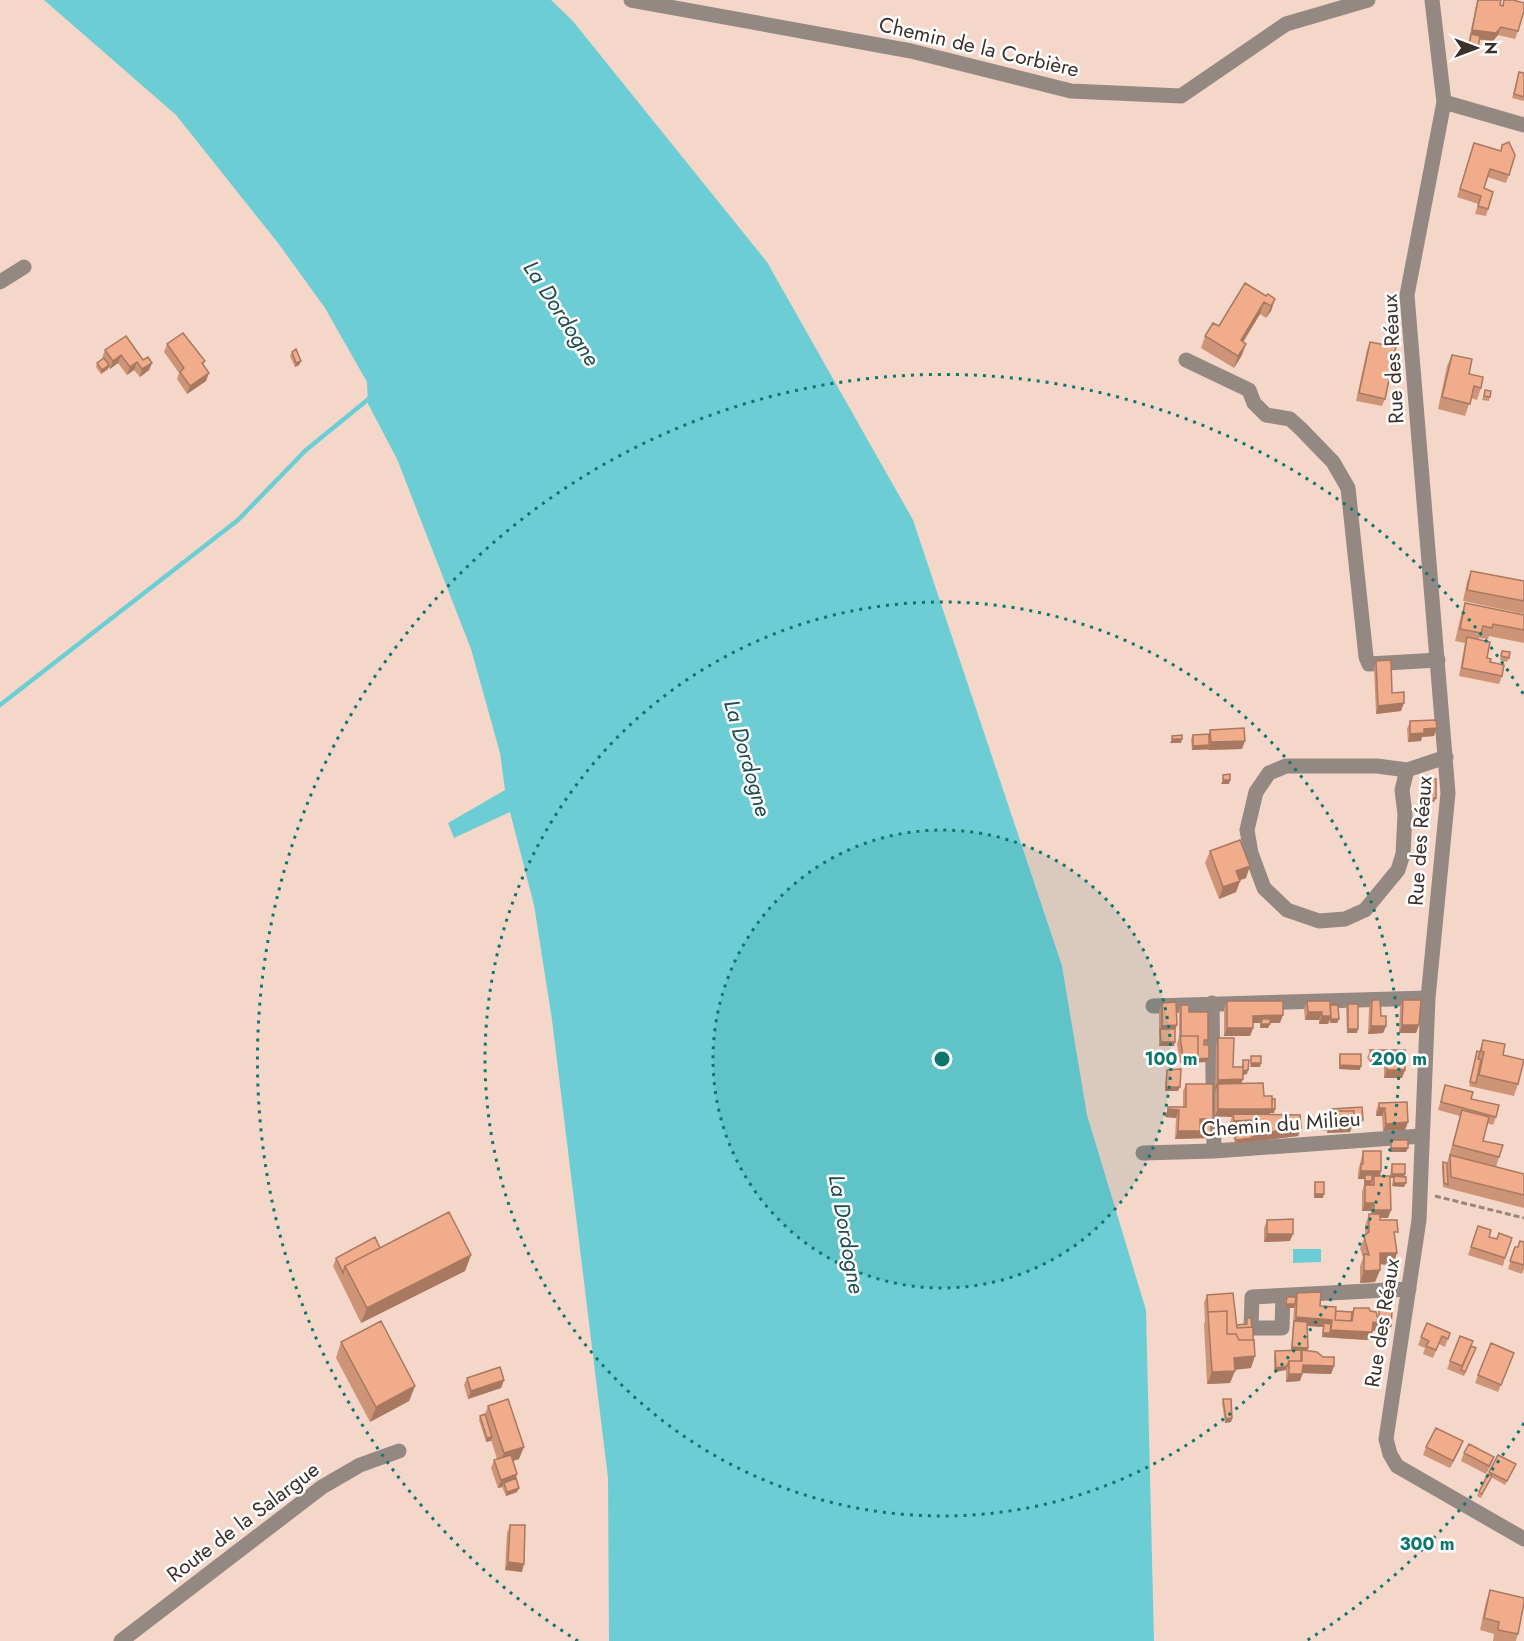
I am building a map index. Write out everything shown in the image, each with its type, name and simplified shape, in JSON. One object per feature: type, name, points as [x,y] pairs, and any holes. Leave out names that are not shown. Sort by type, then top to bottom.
[{"type":"street","name":"Chemin de la Corbière","points":[[631,0],[910,51],[1071,91],[1181,96],[1286,24],[1368,0]]},
{"type":"street","name":"Rue des Réaux","points":[[1432,0],[1444,102],[1407,295],[1448,793],[1428,998],[1419,1220],[1386,1439],[1390,1454],[1397,1466],[1524,1539]]},
{"type":"street","points":[[1444,102],[1524,125]]},
{"type":"street","points":[[0,282],[24,267]]},
{"type":"street","points":[[1186,360],[1249,390],[1254,403],[1266,415],[1290,419],[1333,462],[1348,488],[1366,657],[1369,664],[1438,660]]},
{"type":"street","points":[[1407,770],[1402,790],[1405,814],[1403,854],[1398,870],[1365,910],[1345,919],[1319,921],[1287,910],[1264,888],[1251,854],[1246,830],[1256,792],[1269,773],[1286,766],[1377,766],[1407,770],[1446,757]]},
{"type":"street","points":[[1153,1006],[1428,998]]},
{"type":"street","points":[[1212,1003],[1214,1151]]},
{"type":"street","name":"Chemin du Milieu","points":[[1143,1153],[1214,1151],[1421,1136]]},
{"type":"street","points":[[1283,1296],[1409,1289]]},
{"type":"street","name":"Route de la Salargue","points":[[121,1641],[322,1487],[360,1465],[399,1451]]},
{"type":"path","points":[[1420,1192],[1524,1218]]},
{"type":"water","name":"La Dordogne","points":[[44,0],[551,0],[572,20],[767,262],[913,520],[1062,966],[1087,1115],[1146,1310],[1154,1641],[609,1641],[608,1478],[552,1020],[534,905],[510,812],[454,838],[448,823],[505,790],[500,753],[471,649],[397,459],[368,404],[367,382],[325,308],[278,243],[176,115]]},
{"type":"water","points":[[1293,1249],[1321,1249],[1321,1262],[1293,1263]]},
{"type":"building","points":[[1478,0],[1501,0],[1500,5],[1503,6],[1504,0],[1524,3],[1518,31],[1501,27],[1496,33],[1472,30]]},
{"type":"building","points":[[1471,34],[1480,36],[1478,48],[1469,46]]},
{"type":"building","points":[[1519,72],[1524,73],[1524,97],[1514,94]]},
{"type":"building","points":[[1509,142],[1515,155],[1509,175],[1490,169],[1484,188],[1493,192],[1488,209],[1478,206],[1481,196],[1460,189],[1474,143],[1501,151],[1502,145]]},
{"type":"building","points":[[1245,283],[1275,299],[1271,306],[1264,302],[1241,340],[1246,344],[1238,356],[1205,336],[1213,323],[1219,326]]},
{"type":"building","points":[[183,333],[205,361],[202,363],[209,373],[190,386],[180,372],[184,368],[167,344]]},
{"type":"building","points":[[126,336],[143,360],[148,357],[152,363],[142,369],[137,362],[130,367],[121,355],[113,361],[105,350]]},
{"type":"building","points":[[1370,342],[1396,347],[1385,399],[1359,393]]},
{"type":"building","points":[[296,349],[301,361],[296,363],[292,352]]},
{"type":"building","points":[[1452,355],[1472,359],[1469,374],[1483,377],[1481,388],[1474,386],[1470,404],[1442,397]]},
{"type":"building","points":[[104,358],[109,365],[102,370],[97,363]]},
{"type":"building","points":[[1485,390],[1491,391],[1490,397],[1484,396]]},
{"type":"building","points":[[1471,571],[1524,581],[1524,601],[1467,590]]},
{"type":"building","points":[[1465,603],[1524,615],[1524,630],[1493,624],[1492,628],[1483,626],[1481,633],[1460,629]]},
{"type":"building","points":[[1467,637],[1490,642],[1487,658],[1491,659],[1490,662],[1504,665],[1502,676],[1462,668]]},
{"type":"building","points":[[1502,651],[1510,652],[1509,658],[1501,656]]},
{"type":"building","points":[[1391,660],[1392,693],[1404,692],[1404,703],[1378,706],[1376,661]]},
{"type":"building","points":[[1436,720],[1437,728],[1424,729],[1424,733],[1410,734],[1410,721]]},
{"type":"building","points":[[1244,728],[1245,741],[1211,742],[1210,730]]},
{"type":"building","points":[[1209,734],[1209,745],[1193,746],[1193,735]]},
{"type":"building","points":[[1182,735],[1182,739],[1172,739],[1172,736]]},
{"type":"building","points":[[1230,774],[1230,780],[1223,780],[1223,775]]},
{"type":"building","points":[[1424,779],[1436,779],[1436,798],[1424,798]]},
{"type":"building","points":[[1240,840],[1250,866],[1236,871],[1240,881],[1223,887],[1210,851]]},
{"type":"building","points":[[1372,1000],[1380,1000],[1381,1016],[1386,1016],[1386,1026],[1371,1026]]},
{"type":"building","points":[[1403,1000],[1421,1000],[1419,1025],[1402,1025]]},
{"type":"building","points":[[1227,1001],[1283,1001],[1283,1015],[1253,1016],[1253,1028],[1227,1028]]},
{"type":"building","points":[[1307,1001],[1330,1001],[1331,1016],[1322,1016],[1322,1012],[1308,1012]]},
{"type":"building","points":[[1176,1002],[1177,1025],[1162,1026],[1162,1003]]},
{"type":"building","points":[[1348,1004],[1358,1004],[1358,1029],[1348,1029]]},
{"type":"building","points":[[1181,1005],[1189,1005],[1189,1012],[1208,1012],[1208,1040],[1204,1040],[1204,1045],[1209,1045],[1209,1058],[1197,1059],[1198,1036],[1181,1036]]},
{"type":"building","points":[[1330,1005],[1338,1005],[1339,1019],[1331,1019]]},
{"type":"building","points":[[1262,1019],[1270,1019],[1270,1024],[1261,1024]]},
{"type":"building","points":[[1160,1029],[1175,1029],[1175,1042],[1161,1042]]},
{"type":"building","points":[[1180,1036],[1198,1036],[1198,1055],[1183,1056]]},
{"type":"building","points":[[1218,1038],[1234,1038],[1233,1067],[1243,1067],[1243,1079],[1218,1080]]},
{"type":"building","points":[[1483,1040],[1505,1044],[1503,1055],[1524,1060],[1518,1084],[1479,1075],[1484,1052],[1481,1051]]},
{"type":"building","points":[[1370,1050],[1405,1050],[1405,1070],[1387,1070],[1387,1055],[1373,1055]]},
{"type":"building","points":[[1477,1051],[1480,1052],[1478,1059],[1481,1060],[1476,1083],[1470,1082]]},
{"type":"building","points":[[1340,1054],[1361,1054],[1361,1066],[1340,1065]]},
{"type":"building","points":[[1251,1056],[1261,1056],[1261,1063],[1251,1063]]},
{"type":"building","points":[[1243,1060],[1249,1060],[1248,1070],[1243,1071]]},
{"type":"building","points":[[1181,1069],[1180,1087],[1166,1087],[1167,1070]]},
{"type":"building","points":[[1263,1083],[1264,1096],[1272,1096],[1272,1109],[1218,1109],[1218,1084]]},
{"type":"building","points":[[1186,1084],[1213,1084],[1213,1119],[1200,1119],[1200,1131],[1178,1131],[1179,1110],[1168,1109],[1168,1107],[1186,1107]]},
{"type":"building","points":[[1445,1085],[1473,1092],[1471,1099],[1499,1105],[1496,1117],[1441,1102]]},
{"type":"building","points":[[1272,1099],[1275,1099],[1275,1109],[1272,1109]]},
{"type":"building","points":[[1407,1102],[1408,1122],[1386,1124],[1385,1108],[1379,1108],[1379,1103]]},
{"type":"building","points":[[1362,1107],[1363,1120],[1353,1120],[1354,1111],[1331,1111],[1332,1109]]},
{"type":"building","points":[[1462,1110],[1489,1117],[1483,1141],[1503,1145],[1499,1157],[1453,1145]]},
{"type":"building","points":[[1330,1111],[1354,1111],[1353,1124],[1323,1123],[1323,1115],[1329,1115]]},
{"type":"building","points":[[1233,1114],[1300,1115],[1301,1128],[1254,1134],[1251,1120],[1234,1121]]},
{"type":"building","points":[[1200,1123],[1211,1123],[1211,1135],[1199,1135]]},
{"type":"building","points":[[1250,1124],[1252,1138],[1236,1140],[1233,1125]]},
{"type":"building","points":[[1391,1140],[1408,1140],[1408,1148],[1391,1148]]},
{"type":"building","points":[[1363,1151],[1381,1151],[1381,1171],[1361,1171]]},
{"type":"building","points":[[1450,1155],[1524,1174],[1524,1195],[1451,1177]]},
{"type":"building","points":[[1443,1162],[1447,1163],[1448,1185],[1444,1183]]},
{"type":"building","points":[[1392,1164],[1405,1164],[1405,1174],[1392,1174]]},
{"type":"building","points":[[1365,1175],[1372,1175],[1372,1181],[1365,1181]]},
{"type":"building","points":[[1374,1176],[1390,1176],[1391,1210],[1374,1210],[1374,1203],[1365,1203],[1365,1185],[1374,1185]]},
{"type":"building","points":[[1394,1176],[1406,1177],[1406,1183],[1394,1183]]},
{"type":"building","points":[[1315,1182],[1324,1182],[1324,1194],[1315,1194]]},
{"type":"building","points":[[449,1212],[471,1255],[367,1308],[345,1266]]},
{"type":"building","points":[[1369,1214],[1380,1214],[1380,1220],[1397,1220],[1398,1232],[1394,1232],[1397,1253],[1380,1253],[1380,1270],[1364,1271],[1364,1254],[1369,1255],[1364,1236],[1369,1232]]},
{"type":"building","points":[[1293,1219],[1293,1234],[1267,1234],[1267,1220]]},
{"type":"building","points":[[1478,1226],[1491,1230],[1489,1237],[1497,1239],[1499,1233],[1512,1238],[1505,1258],[1471,1247]]},
{"type":"building","points":[[375,1237],[380,1248],[345,1266],[343,1273],[336,1258]]},
{"type":"building","points":[[1520,1241],[1524,1242],[1524,1265],[1510,1261]]},
{"type":"building","points":[[1321,1292],[1320,1306],[1336,1307],[1335,1320],[1352,1321],[1354,1308],[1369,1308],[1370,1311],[1376,1312],[1379,1323],[1373,1322],[1372,1332],[1331,1330],[1332,1320],[1296,1317],[1297,1293]]},
{"type":"building","points":[[1233,1293],[1237,1328],[1253,1327],[1253,1340],[1239,1340],[1236,1334],[1227,1334],[1227,1311],[1208,1313],[1207,1295]]},
{"type":"building","points":[[1287,1297],[1296,1297],[1295,1304],[1286,1304]]},
{"type":"building","points":[[1379,1309],[1392,1311],[1391,1326],[1379,1326]]},
{"type":"building","points":[[1227,1311],[1227,1334],[1236,1334],[1239,1340],[1254,1340],[1255,1356],[1234,1358],[1235,1371],[1212,1372],[1208,1312]]},
{"type":"building","points":[[1336,1311],[1352,1312],[1351,1321],[1335,1320]]},
{"type":"building","points":[[1247,1318],[1251,1318],[1252,1327],[1237,1328],[1237,1325],[1247,1324]]},
{"type":"building","points":[[381,1321],[415,1386],[376,1407],[341,1342]]},
{"type":"building","points":[[1294,1321],[1307,1322],[1308,1348],[1292,1347]]},
{"type":"building","points":[[1324,1323],[1331,1324],[1330,1333],[1323,1333]]},
{"type":"building","points":[[1427,1323],[1450,1333],[1448,1339],[1442,1336],[1436,1350],[1426,1346],[1429,1341],[1421,1337]]},
{"type":"building","points":[[1460,1336],[1473,1341],[1462,1366],[1450,1361]]},
{"type":"building","points":[[1491,1343],[1514,1353],[1501,1385],[1478,1375]]},
{"type":"building","points":[[1471,1346],[1476,1348],[1465,1372],[1461,1370]]},
{"type":"building","points":[[1301,1350],[1301,1361],[1289,1361],[1287,1366],[1276,1368],[1275,1351]]},
{"type":"building","points":[[1302,1350],[1317,1352],[1323,1357],[1334,1357],[1334,1366],[1303,1365],[1302,1374],[1289,1374],[1289,1361],[1302,1361]]},
{"type":"building","points":[[500,1367],[504,1380],[471,1391],[467,1378]]},
{"type":"building","points":[[508,1399],[524,1447],[504,1453],[488,1406]]},
{"type":"building","points":[[1223,1399],[1231,1399],[1232,1418],[1226,1419]]},
{"type":"building","points":[[485,1414],[492,1437],[487,1438],[480,1416]]},
{"type":"building","points":[[1436,1428],[1463,1441],[1453,1461],[1426,1447]]},
{"type":"building","points":[[1469,1444],[1494,1457],[1489,1466],[1464,1453]]},
{"type":"building","points":[[511,1455],[517,1474],[501,1480],[494,1460]]},
{"type":"building","points":[[1498,1455],[1516,1464],[1507,1481],[1489,1472]]},
{"type":"building","points":[[1488,1474],[1492,1476],[1482,1494],[1479,1492]]},
{"type":"building","points":[[516,1478],[519,1488],[507,1492],[504,1483]]},
{"type":"building","points":[[510,1525],[525,1525],[524,1564],[508,1562]]},
{"type":"building","points":[[1490,1590],[1524,1598],[1518,1634],[1498,1630],[1499,1622],[1484,1618]]},
{"type":"waterway","points":[[0,705],[238,520],[306,450],[371,397]]}]
